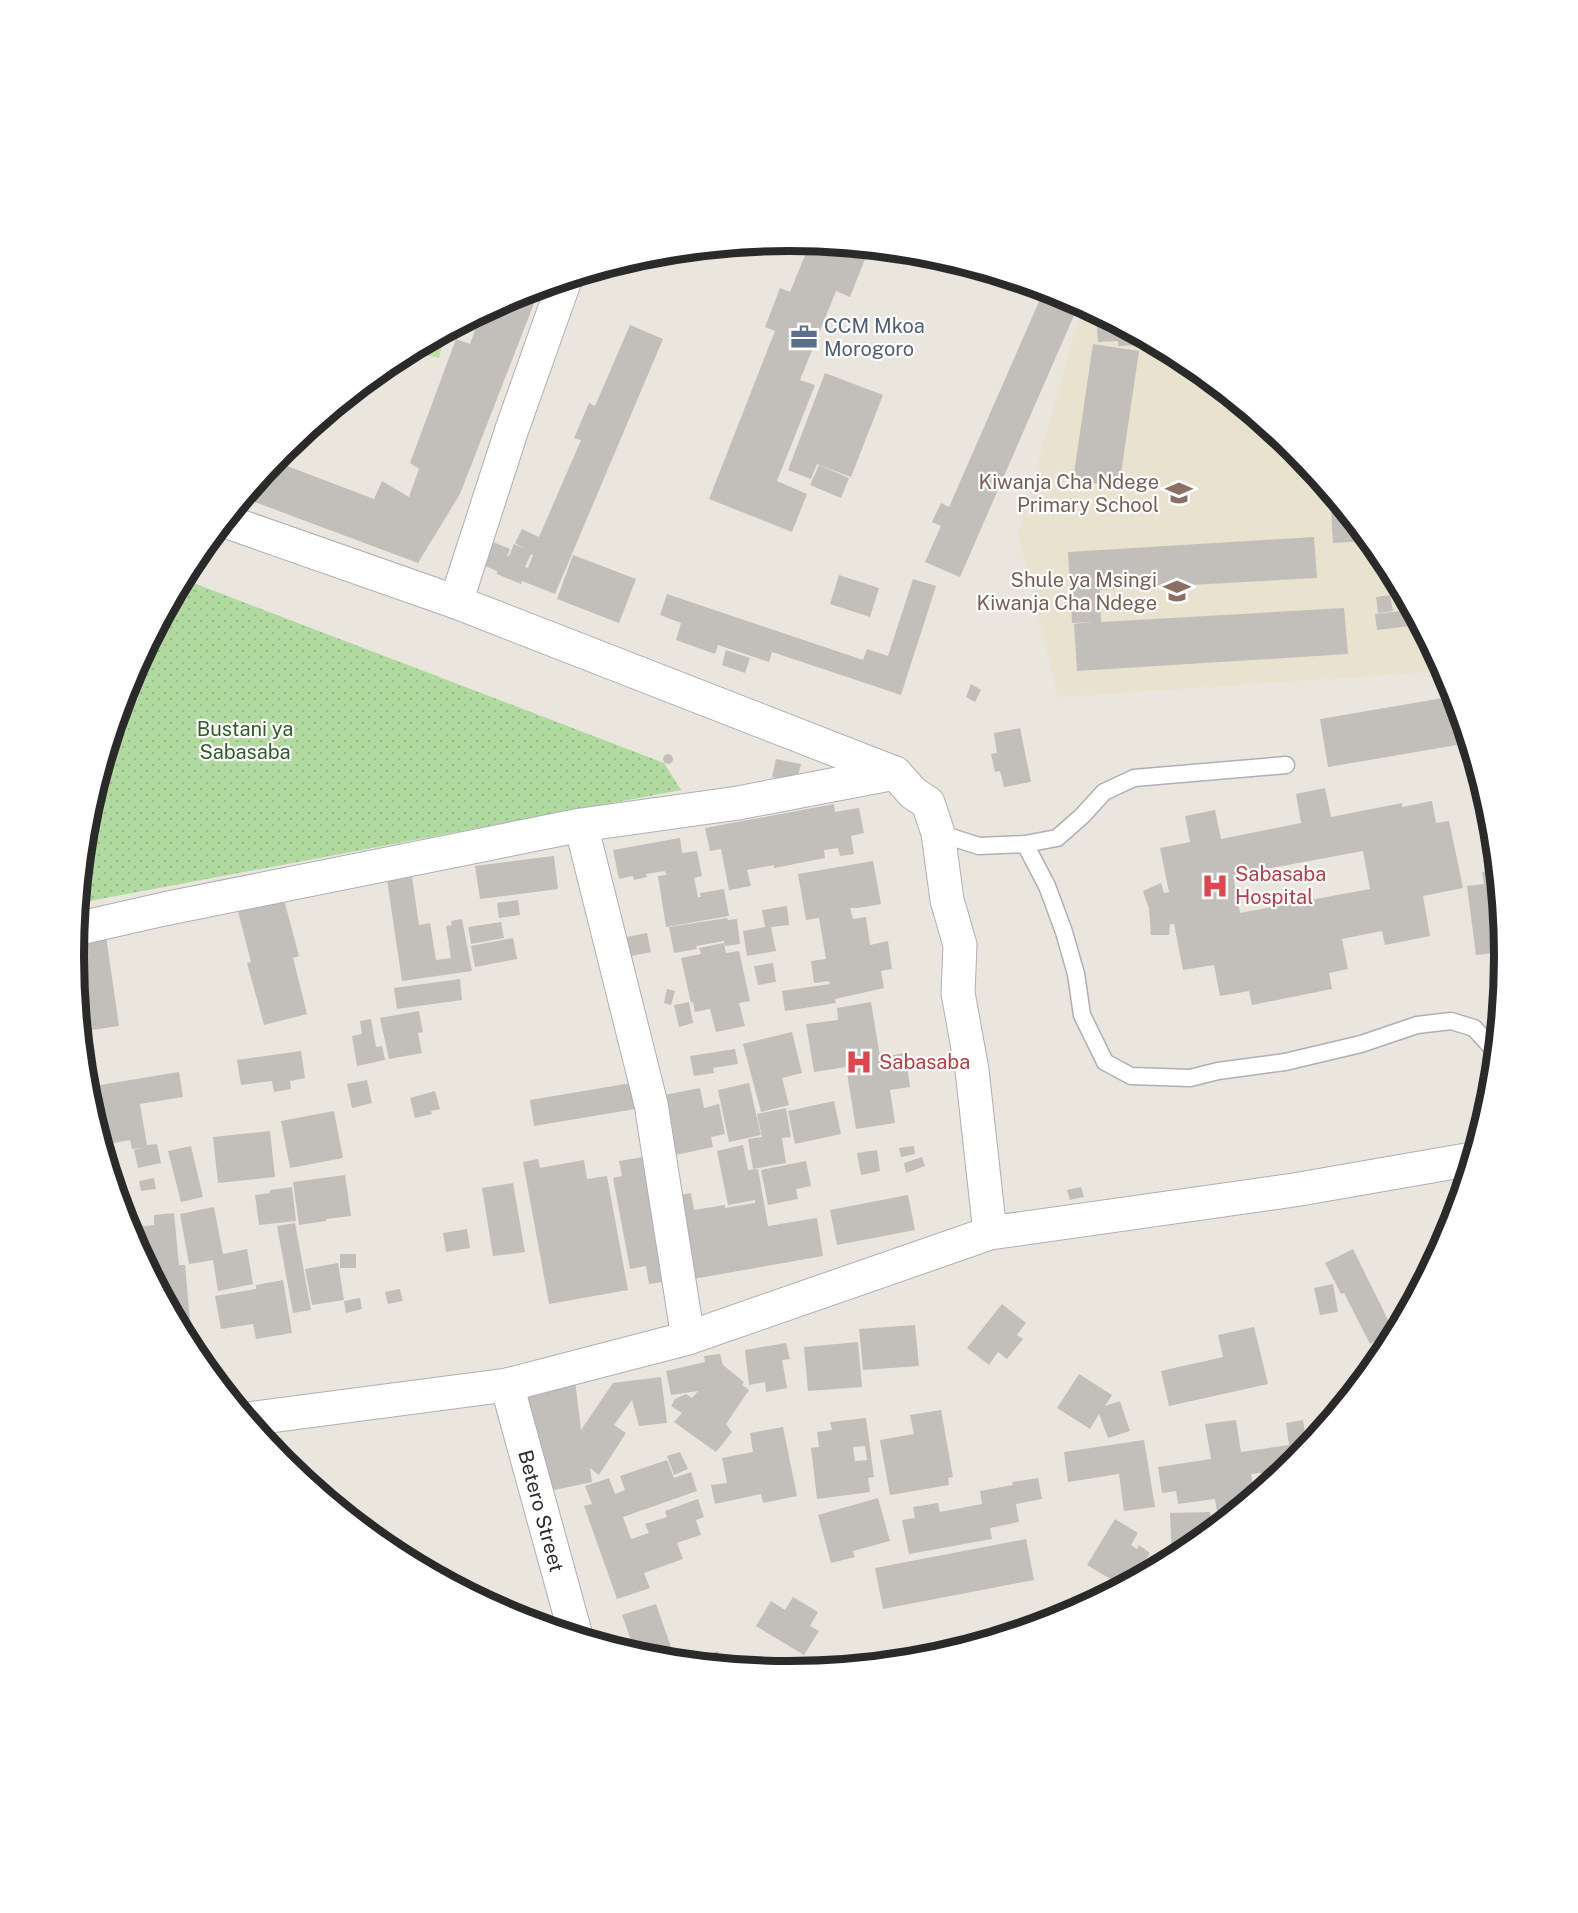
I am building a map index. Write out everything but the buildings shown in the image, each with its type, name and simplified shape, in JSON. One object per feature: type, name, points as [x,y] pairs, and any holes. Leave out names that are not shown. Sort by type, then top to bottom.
[{"type":"street","points":[[456,602],[512,429],[562,289]]},
{"type":"street","points":[[233,524],[456,602],[895,773],[913,793],[928,803],[938,833],[947,900],[960,945],[958,993],[972,1070],[990,1233]]},
{"type":"street","points":[[85,926],[581,825],[738,803],[895,773]]},
{"type":"street","points":[[581,825],[651,1104],[688,1338]]},
{"type":"street","points":[[256,1418],[507,1385],[688,1338],[990,1233],[1294,1190],[1464,1160]]},
{"type":"street","name":"Betero Street","points":[[507,1385],[574,1627]]},
{"type":"lane","points":[[938,833],[979,846],[1025,844],[1058,838],[1104,792],[1134,778],[1286,765]]},
{"type":"lane","points":[[1025,844],[1047,886],[1064,932],[1076,974],[1082,1015],[1105,1062],[1131,1076],[1190,1078],[1218,1071],[1285,1062],[1361,1044],[1417,1025],[1451,1021],[1474,1028],[1488,1044]]},
{"type":"shaded area","name":"Kiwanja Cha Ndege Primary School","points":[[1082,315],[1101,324],[1181,370],[1254,426],[1288,458],[1348,527],[1400,604],[1433,672],[1058,697],[1018,534],[1073,339]]},
{"type":"green space","points":[[443,343],[439,358],[423,354]]},
{"type":"green space","name":"Bustani ya Sabasaba","points":[[192,582],[664,763],[681,790],[87,902],[90,864],[98,819],[121,730],[157,645]]},
{"type":"place","name":"CCM Mkoa Morogoro","points":[[804,337]]},
{"type":"place","name":"Kiwanja Cha Ndege Primary School","points":[[1179,493]]},
{"type":"place","name":"Shule ya Msingi Kiwanja Cha Ndege","points":[[1177,591]]},
{"type":"place","name":"Sabasaba Hospital","points":[[1215,886]]},
{"type":"place","name":"Sabasaba","points":[[859,1062]]}]
